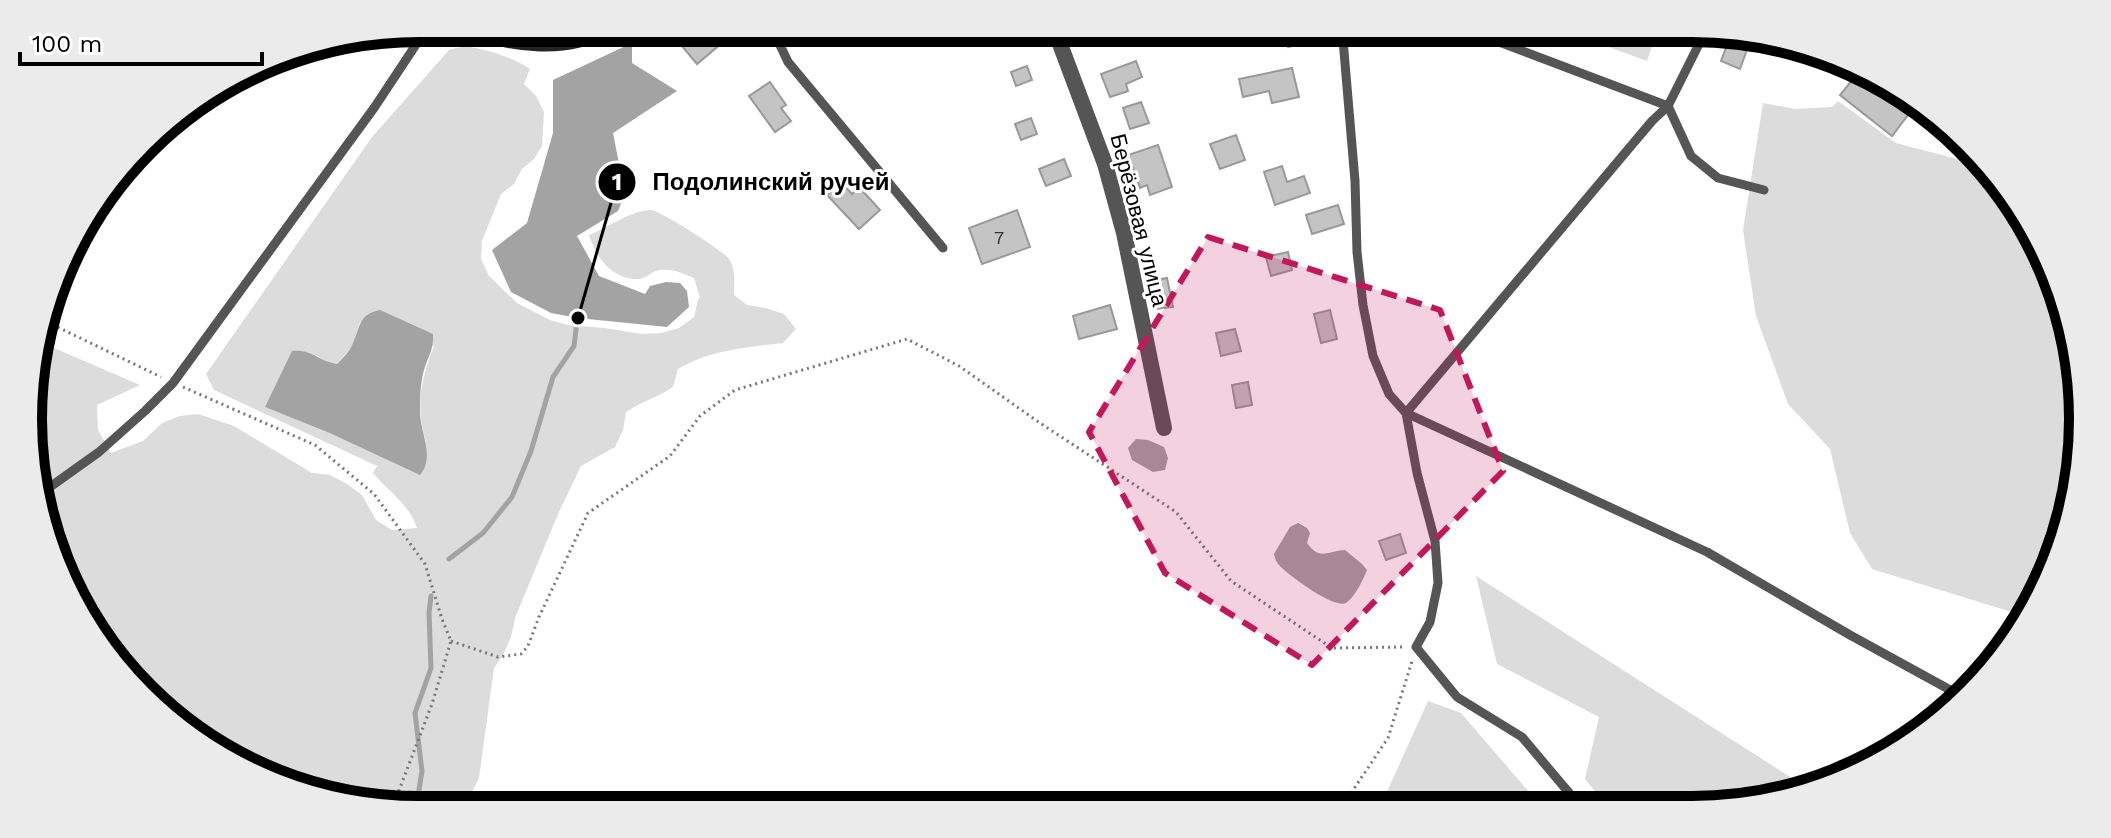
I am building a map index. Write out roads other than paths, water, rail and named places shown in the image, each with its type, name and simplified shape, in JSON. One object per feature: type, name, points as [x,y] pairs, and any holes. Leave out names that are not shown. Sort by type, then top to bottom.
[{"type":"street","points":[[517,42],[569,42]]},
{"type":"street","name":"Берёзовая улица","points":[[1060,42],[1109,178],[1124,233],[1164,428]]},
{"type":"lane","points":[[48,488],[99,452],[173,383],[374,108],[418,42]]},
{"type":"lane","points":[[779,42],[788,62],[943,248]]},
{"type":"lane","points":[[1343,42],[1363,305],[1373,356],[1389,394],[1406,413],[1707,552],[1953,691]]},
{"type":"lane","points":[[1499,42],[1668,106],[1691,156],[1718,178],[1764,190]]},
{"type":"lane","points":[[1406,413],[1652,121],[1668,106],[1700,42]]},
{"type":"lane","points":[[1406,413],[1417,473],[1435,541],[1438,583],[1430,622],[1416,647],[1457,697],[1522,737],[1572,796]]},
{"type":"waterway","points":[[449,559],[483,533],[512,497],[531,451],[553,377],[574,346],[578,313]]},
{"type":"waterway","points":[[418,796],[422,771],[415,713],[431,668],[431,596]]},
{"type":"place","name":"Подолинский ручей","points":[[578,318]]}]
